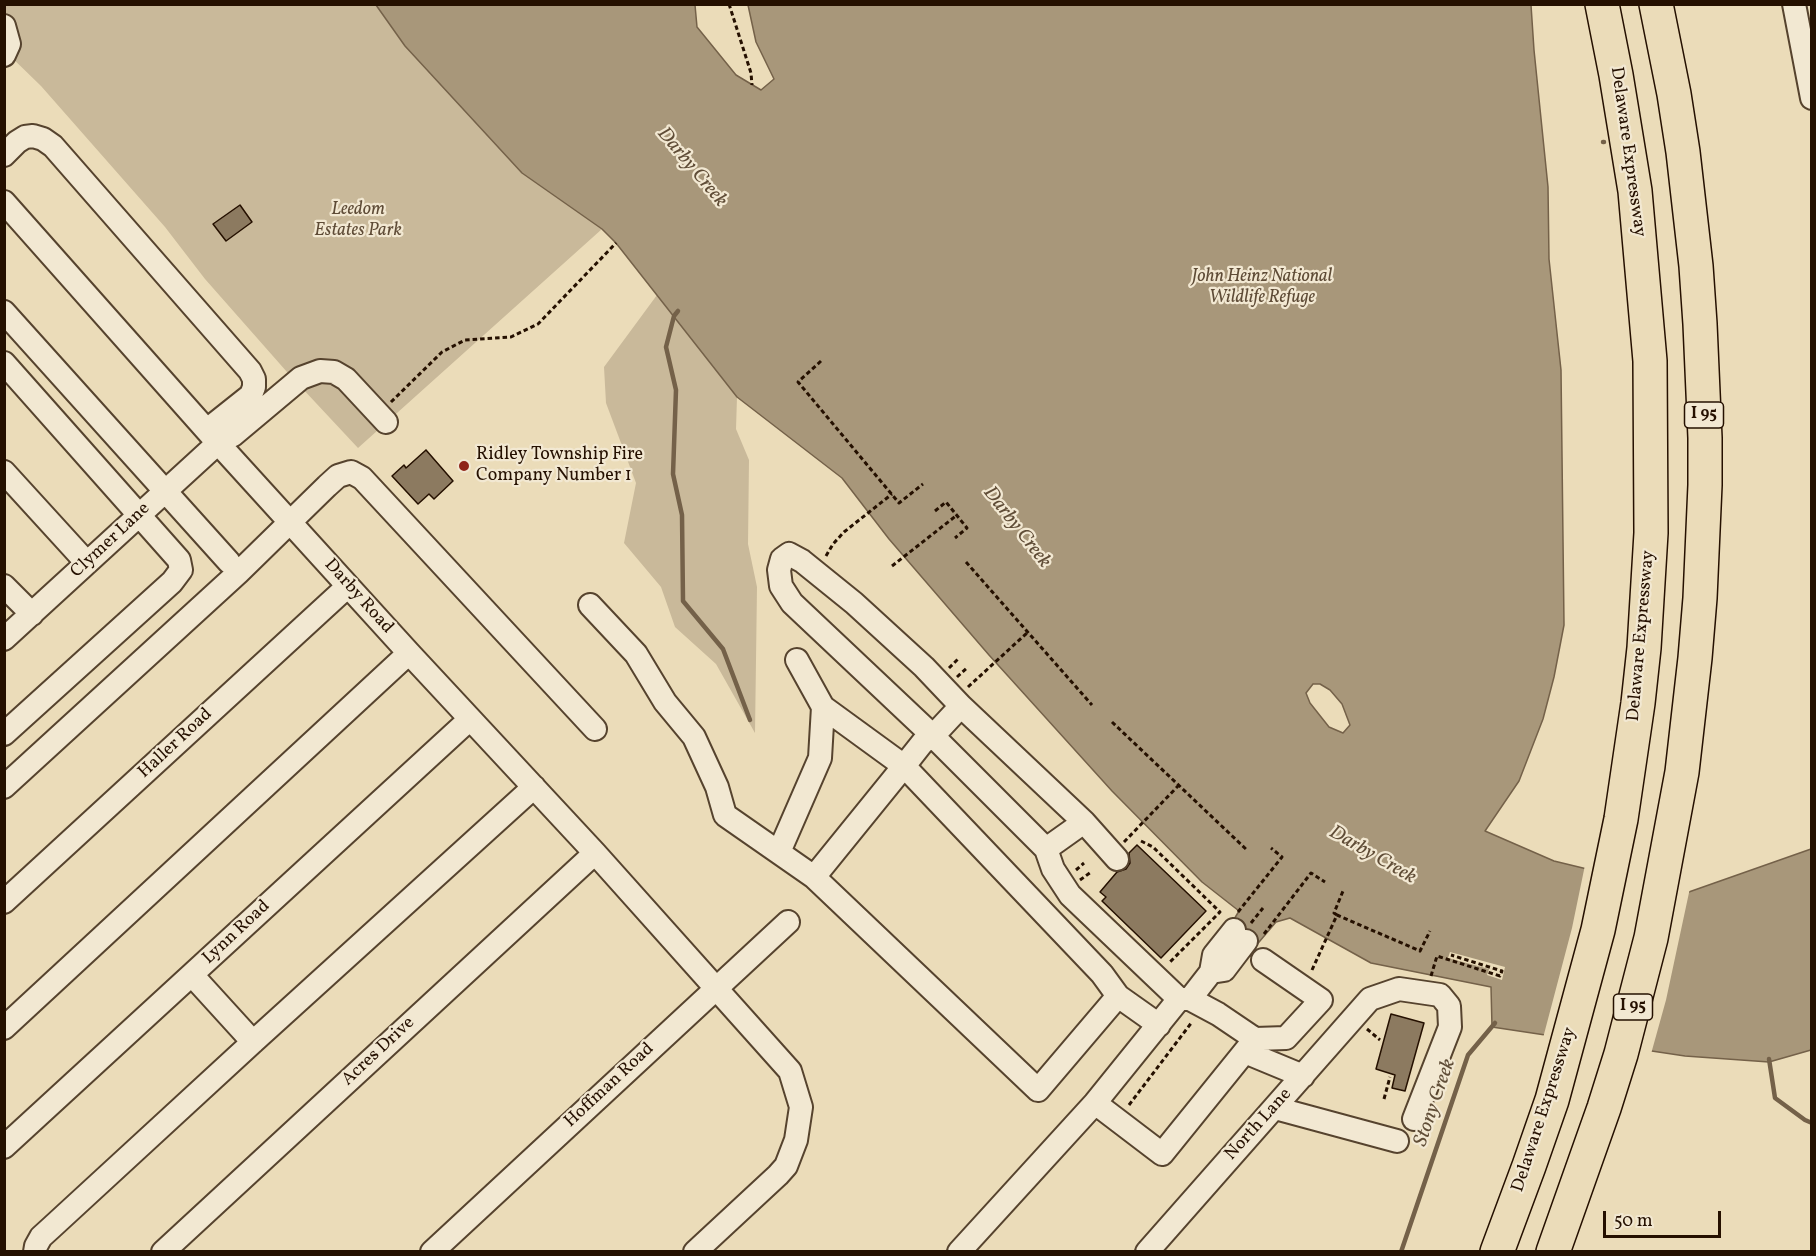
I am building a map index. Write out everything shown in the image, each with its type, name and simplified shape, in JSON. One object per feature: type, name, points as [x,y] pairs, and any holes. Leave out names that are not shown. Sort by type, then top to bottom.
[{"type":"highway","name":"Delaware Expressway","points":[[1497,1251],[1551,1100],[1584,986],[1621,819],[1644,648],[1651,533],[1652,418],[1646,305],[1635,191],[1617,75],[1602,4]]},
{"type":"highway","name":"I 95","points":[[1553,1251],[1604,1108],[1651,938],[1682,772],[1697,638],[1703,540],[1705,438],[1700,324],[1691,220],[1674,94],[1656,4]]},
{"type":"street","points":[[1794,4],[1812,98]]},
{"type":"street","points":[[4,26],[9,44],[4,55]]},
{"type":"street","points":[[4,155],[25,137],[33,136],[43,139],[52,146],[250,371],[254,379],[251,395],[212,436]]},
{"type":"street","name":"Darby Road","points":[[4,202],[212,436],[595,853],[790,1071],[797,1089],[801,1115],[796,1140],[786,1166],[778,1176],[695,1251]]},
{"type":"street","points":[[4,312],[229,562]]},
{"type":"street","points":[[4,363],[179,560],[181,570],[172,582],[4,734]]},
{"type":"street","points":[[212,436],[233,435],[301,378],[320,371],[334,372],[346,379],[382,418]]},
{"type":"street","name":"Clymer Lane","points":[[4,639],[165,491],[212,436]]},
{"type":"street","points":[[4,472],[87,563]]},
{"type":"street","points":[[4,787],[238,573],[338,477],[351,472],[362,478],[595,729]]},
{"type":"street","points":[[1117,859],[965,697],[924,667],[854,603],[816,573],[789,554],[782,559],[779,570],[781,586],[792,603],[933,736],[1046,849],[1053,869],[1070,895],[1187,1006],[1218,1014],[1250,1046],[1303,1076]]},
{"type":"street","points":[[4,586],[32,614]]},
{"type":"street","name":"Haller Road","points":[[4,902],[348,586]]},
{"type":"street","points":[[590,605],[636,654],[665,702],[694,737],[717,787],[725,815],[813,877],[1038,1090],[1118,996]]},
{"type":"street","points":[[4,1028],[409,653]]},
{"type":"street","points":[[797,660],[823,707],[904,766],[1102,974],[1118,996],[1159,1025]]},
{"type":"street","points":[[813,877],[923,742],[933,736],[965,697]]},
{"type":"street","points":[[779,852],[820,758],[823,707]]},
{"type":"street","name":"Lynn Road","points":[[4,1147],[470,719]]},
{"type":"street","points":[[35,1251],[36,1246],[47,1232],[253,1041],[534,787]]},
{"type":"street","points":[[1046,849],[1084,822]]},
{"type":"street","name":"Acres Drive","points":[[162,1251],[595,853]]},
{"type":"street","name":"Hoffman Road","points":[[432,1251],[788,922]]},
{"type":"street","points":[[969,1248],[1159,1025],[1187,1006],[1211,972],[1224,970],[1246,929]]},
{"type":"street","points":[[1098,1099],[1162,1154],[1250,1046],[1286,1038],[1321,1000],[1263,960]]},
{"type":"street","points":[[192,975],[253,1041]]},
{"type":"street","name":"North Lane","points":[[1147,1251],[1333,1041],[1369,1018],[1399,988],[1426,992]]},
{"type":"street","points":[[1414,1119],[1450,1027],[1449,1006],[1440,994],[1426,992]]},
{"type":"street","points":[[1275,1108],[1397,1141]]},
{"type":"path","points":[[729,4],[751,74],[752,85]]},
{"type":"path","points":[[382,418],[442,352],[465,340],[511,337],[538,324],[616,243]]},
{"type":"path","points":[[821,361],[798,382],[900,502],[923,484]]},
{"type":"path","points":[[816,573],[833,544],[842,534],[892,494]]},
{"type":"path","points":[[934,511],[946,502],[957,515],[967,528],[955,537]]},
{"type":"path","points":[[892,566],[957,515]]},
{"type":"path","points":[[966,562],[1092,705]]},
{"type":"path","points":[[965,697],[1028,632]]},
{"type":"path","points":[[1112,722],[1248,851]]},
{"type":"path","points":[[1132,835],[1179,785]]},
{"type":"path","points":[[1141,841],[1153,848],[1220,912],[1166,967]]},
{"type":"path","points":[[1246,929],[1282,857],[1271,848]]},
{"type":"path","points":[[1246,929],[1311,873],[1325,882]]},
{"type":"path","points":[[1343,891],[1334,913],[1337,915],[1420,951],[1430,931]]},
{"type":"path","points":[[1316,962],[1337,915]]},
{"type":"path","points":[[1426,992],[1437,956],[1500,976],[1502,971],[1451,955]]},
{"type":"path","points":[[1127,1107],[1187,1006]]},
{"type":"path","points":[[1384,1099],[1390,1077]]},
{"type":"green space","name":"Leedom Estates Park","points":[[4,5],[376,5],[405,46],[522,173],[602,229],[358,448],[205,279],[165,227],[41,86],[5,51]]},
{"type":"green space","points":[[657,295],[737,397],[736,429],[749,460],[748,544],[757,587],[755,733],[716,664],[675,627],[661,587],[624,543],[636,483],[606,403],[604,367]]},
{"type":"water","name":"John Heinz National Wildlife Refuge","points":[[376,5],[695,5],[697,27],[736,75],[761,90],[774,79],[756,42],[748,5],[1531,5],[1548,187],[1549,259],[1561,370],[1564,625],[1543,719],[1519,781],[1485,831],[1554,861],[1686,893],[1811,849],[1811,1050],[1769,1062],[1685,1056],[1492,1027],[1491,987],[1371,963],[1290,918],[1276,922],[1254,948],[1230,926],[1239,911],[1202,882],[1112,791],[989,655],[889,539],[842,478],[737,397],[616,243],[602,229],[522,173],[405,46]],"holes":[[[1313,684],[1320,684],[1330,690],[1342,704],[1350,725],[1343,733],[1329,727],[1310,703],[1306,693]]]},
{"type":"pier","points":[[1585,865],[1686,890],[1690,888],[1666,1000],[1651,1054],[1543,1038],[1572,928]]},
{"type":"pier","points":[[1450,952],[1505,967],[1502,980],[1487,975],[1489,969],[1448,958]]},
{"type":"building","points":[[240,205],[252,222],[226,241],[213,224]]},
{"type":"building","points":[[426,450],[453,481],[434,499],[429,494],[418,504],[392,476],[404,465],[406,468]]},
{"type":"building","points":[[1137,845],[1206,911],[1161,958],[1102,901],[1106,897],[1100,892],[1117,872],[1126,869],[1130,863],[1129,853]]},
{"type":"building","points":[[1391,1014],[1424,1023],[1405,1091],[1392,1088],[1395,1075],[1376,1069]]},
{"type":"waterway","points":[[678,311],[674,316],[666,347],[676,390],[673,474],[682,515],[683,601],[723,649],[750,720]]},
{"type":"waterway","name":"Stony Creek","points":[[1401,1252],[1468,1055],[1495,1023]]},
{"type":"waterway","points":[[1769,1059],[1775,1098],[1812,1123]]},
{"type":"place","name":"Ridley Township Fire Company Number 1","points":[[464,466]]},
{"type":"water label","name":"Darby Creek","points":[[691,168]]},
{"type":"water label","name":"Darby Creek","points":[[1016,528]]},
{"type":"water label","name":"Darby Creek","points":[[1372,856]]}]
